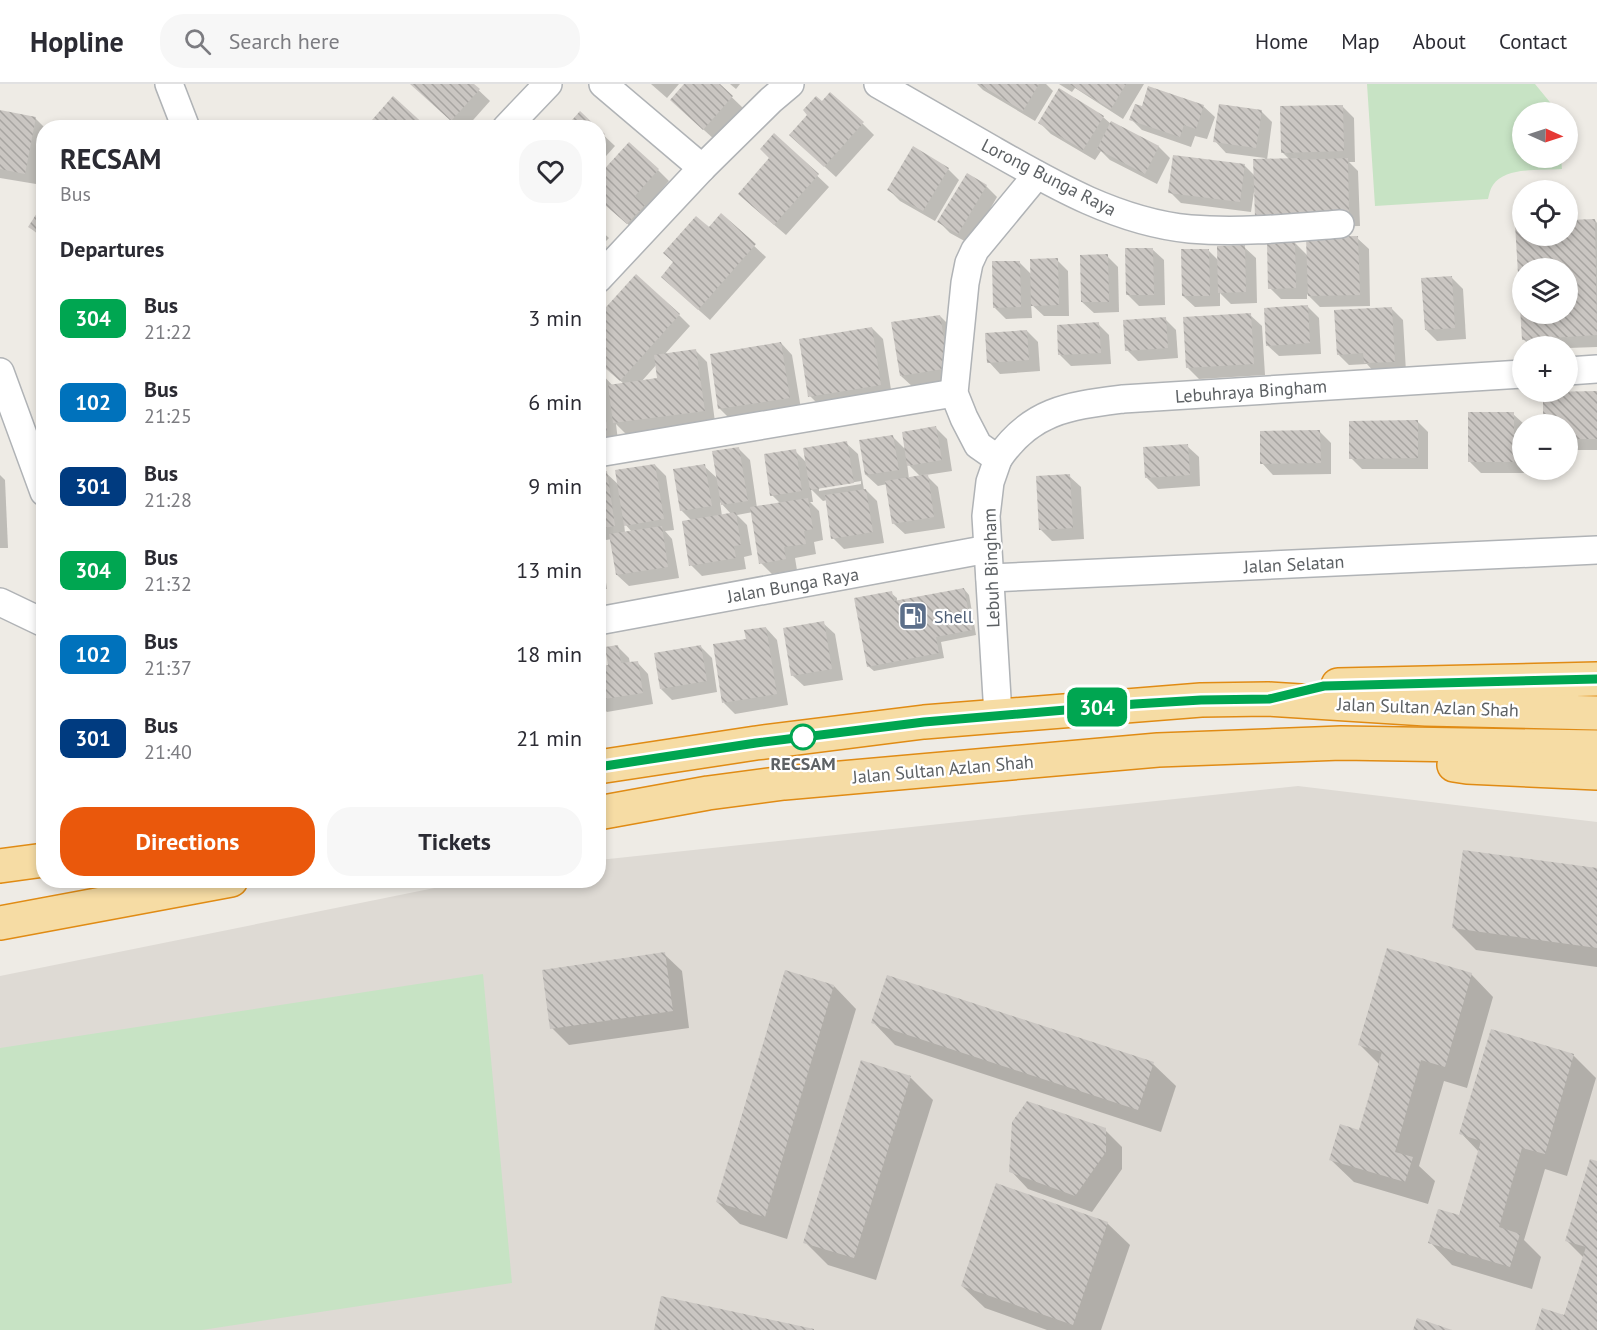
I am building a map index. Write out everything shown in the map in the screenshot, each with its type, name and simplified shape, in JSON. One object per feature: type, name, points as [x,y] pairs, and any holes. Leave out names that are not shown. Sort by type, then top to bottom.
[{"type":"highway","points":[[1269,699],[1324,686],[1597,680]]},
{"type":"highway","name":"Jalan Sultan Azlan Shah","points":[[606,766],[756,743],[998,716],[1190,701],[1269,699],[1426,709],[1597,713]]},
{"type":"highway","name":"Jalan Sultan Azlan Shah","points":[[606,812],[708,793],[784,783],[1158,750],[1341,743],[1597,747]]},
{"type":"highway","points":[[1341,743],[1467,767],[1597,772]]},
{"type":"highway","points":[[0,866],[36,861]]},
{"type":"highway","points":[[0,923],[188,888]]},
{"type":"street","points":[[169,84],[183,120]]},
{"type":"street","points":[[514,120],[548,84]]},
{"type":"street","points":[[603,84],[702,168]]},
{"type":"street","points":[[606,270],[702,168],[790,84]]},
{"type":"street","name":"Lorong Bunga Raya","points":[[878,84],[1037,175],[1110,211],[1188,229],[1247,232],[1340,224]]},
{"type":"street","points":[[998,459],[978,445],[954,393],[964,295],[969,263],[975,250],[1037,175]]},
{"type":"street","points":[[1578,370],[1597,369]]},
{"type":"street","points":[[0,372],[36,470]]},
{"type":"street","name":"Lebuhraya Bingham","points":[[998,459],[1009,443],[1042,416],[1080,405],[1123,399],[1512,375]]},
{"type":"street","points":[[606,452],[954,393]]},
{"type":"street","name":"Lebuh Bingham","points":[[998,459],[990,482],[986,516],[998,716]]},
{"type":"street","name":"Jalan Bunga Raya","points":[[606,620],[988,549]]},
{"type":"street","name":"Jalan Selatan","points":[[990,578],[1597,550]]},
{"type":"street","points":[[0,602],[36,619]]},
{"type":"shaded area","points":[[1298,786],[1597,822],[1597,1330],[0,1330],[0,976],[434,888],[606,888],[606,859]]},
{"type":"green space","points":[[1367,84],[1535,84],[1550,102],[1512,102],[1512,168],[1562,169],[1524,171],[1506,175],[1493,185],[1488,199],[1375,206]]},
{"type":"green space","points":[[483,974],[512,1283],[202,1330],[0,1330],[0,1048]]},
{"type":"building","points":[[410,84],[474,84],[480,89],[450,120]]},
{"type":"building","points":[[684,84],[720,84],[733,96],[703,130],[670,100]]},
{"type":"building","points":[[979,84],[1039,84],[1023,111]]},
{"type":"building","points":[[1069,84],[1126,84],[1111,109]]},
{"type":"building","points":[[1148,86],[1204,105],[1196,129],[1184,125],[1180,137],[1129,120],[1135,104],[1142,106]]},
{"type":"building","points":[[1059,88],[1104,116],[1083,150],[1038,123]]},
{"type":"building","points":[[830,92],[864,122],[824,167],[789,135],[807,115],[803,110],[816,96],[822,101]]},
{"type":"building","points":[[393,96],[419,120],[372,120]]},
{"type":"building","points":[[1219,104],[1262,110],[1256,148],[1213,142]]},
{"type":"building","points":[[1343,105],[1344,151],[1281,153],[1280,106]]},
{"type":"building","points":[[0,110],[36,117],[25,174],[0,169]]},
{"type":"building","points":[[580,111],[590,120],[572,120]]},
{"type":"building","points":[[1111,121],[1159,146],[1145,174],[1097,149]]},
{"type":"building","points":[[774,133],[819,174],[774,225],[738,194],[769,158],[760,149]]},
{"type":"building","points":[[629,142],[659,169],[635,196],[645,205],[627,224],[606,206],[606,167]]},
{"type":"building","points":[[913,146],[949,168],[923,211],[887,190]]},
{"type":"building","points":[[1173,155],[1245,164],[1240,202],[1168,193]]},
{"type":"building","points":[[1300,158],[1300,160],[1348,158],[1349,215],[1255,217],[1253,159]]},
{"type":"building","points":[[967,173],[987,185],[958,234],[937,222]]},
{"type":"building","points":[[721,213],[756,244],[698,310],[661,277],[673,262],[663,253],[696,216],[709,227]]},
{"type":"building","points":[[36,214],[36,232],[28,227]]},
{"type":"building","points":[[1595,219],[1597,335],[1522,336],[1521,324],[1578,324],[1578,258],[1517,258],[1516,246],[1578,246],[1578,220]]},
{"type":"building","points":[[1358,236],[1360,295],[1308,296],[1306,237]]},
{"type":"building","points":[[1295,241],[1296,288],[1268,289],[1267,242]]},
{"type":"building","points":[[1245,245],[1246,292],[1218,293],[1217,246]]},
{"type":"building","points":[[1125,248],[1153,248],[1154,295],[1126,295]]},
{"type":"building","points":[[1181,249],[1209,249],[1210,296],[1182,296]]},
{"type":"building","points":[[1108,254],[1109,302],[1081,302],[1080,255]]},
{"type":"building","points":[[1058,258],[1059,305],[1031,306],[1030,259]]},
{"type":"building","points":[[992,261],[1020,261],[1021,307],[993,308]]},
{"type":"building","points":[[636,274],[680,314],[620,381],[606,369],[606,307]]},
{"type":"building","points":[[1452,276],[1455,328],[1425,330],[1421,278]]},
{"type":"building","points":[[1308,305],[1310,343],[1266,346],[1264,308]]},
{"type":"building","points":[[1392,307],[1395,362],[1364,363],[1363,353],[1337,355],[1334,310]]},
{"type":"building","points":[[1251,313],[1254,364],[1186,368],[1183,317]]},
{"type":"building","points":[[940,315],[949,368],[900,376],[891,322]]},
{"type":"building","points":[[1166,317],[1168,348],[1125,351],[1123,320]]},
{"type":"building","points":[[1099,322],[1101,353],[1058,355],[1057,325]]},
{"type":"building","points":[[872,327],[881,385],[808,397],[799,339]]},
{"type":"building","points":[[1027,330],[1029,360],[987,363],[985,333]]},
{"type":"building","points":[[781,342],[790,398],[718,409],[710,354]]},
{"type":"building","points":[[696,349],[705,411],[613,423],[608,385],[657,378],[654,355]]},
{"type":"building","points":[[1578,391],[1597,391],[1597,439],[1578,439],[1578,414],[1543,414],[1543,402],[1578,402]]},
{"type":"building","points":[[1468,412],[1514,412],[1512,414],[1512,462],[1468,462]]},
{"type":"building","points":[[1418,420],[1418,458],[1349,459],[1349,421]]},
{"type":"building","points":[[936,426],[942,460],[907,466],[902,432]]},
{"type":"building","points":[[1320,430],[1321,463],[1260,464],[1260,431]]},
{"type":"building","points":[[893,435],[899,470],[865,475],[859,440]]},
{"type":"building","points":[[847,441],[854,483],[810,490],[803,448]]},
{"type":"building","points":[[1188,444],[1190,475],[1145,478],[1143,447]]},
{"type":"building","points":[[739,447],[748,501],[721,505],[712,451]]},
{"type":"building","points":[[796,449],[802,491],[770,496],[764,454]]},
{"type":"building","points":[[655,464],[664,519],[624,526],[615,470]]},
{"type":"building","points":[[705,464],[712,506],[680,511],[673,469]]},
{"type":"building","points":[[606,471],[615,526],[606,528]]},
{"type":"building","points":[[928,474],[934,517],[892,524],[885,481]]},
{"type":"building","points":[[1070,474],[1073,528],[1039,530],[1036,476]]},
{"type":"building","points":[[866,489],[873,532],[831,539],[825,495]]},
{"type":"building","points":[[808,498],[813,529],[804,531],[806,544],[784,547],[786,559],[759,564],[750,507]]},
{"type":"building","points":[[736,512],[741,545],[734,546],[736,558],[689,566],[682,521]]},
{"type":"building","points":[[662,526],[668,567],[616,575],[609,534]]},
{"type":"building","name":"Shell","points":[[964,588],[972,630],[936,637],[939,653],[867,667],[854,598],[892,591],[894,601]]},
{"type":"building","points":[[824,621],[832,669],[791,676],[783,628]]},
{"type":"building","points":[[766,627],[777,694],[722,703],[713,644],[746,639],[744,630]]},
{"type":"building","points":[[618,645],[621,663],[638,661],[643,693],[606,699],[606,665],[608,665],[606,647]]},
{"type":"building","points":[[701,645],[707,681],[660,689],[654,653]]},
{"type":"building","points":[[1463,850],[1597,868],[1597,948],[1452,928]]},
{"type":"building","points":[[1387,948],[1472,973],[1445,1067],[1421,1060],[1395,1152],[1413,1157],[1405,1182],[1329,1160],[1340,1124],[1359,1130],[1382,1052],[1358,1045]]},
{"type":"building","points":[[665,952],[673,1011],[550,1029],[542,970]]},
{"type":"building","points":[[785,970],[834,985],[765,1217],[716,1202]]},
{"type":"building","points":[[887,975],[1154,1062],[1138,1110],[871,1023]]},
{"type":"building","points":[[1491,1029],[1574,1054],[1545,1154],[1522,1148],[1499,1227],[1520,1234],[1510,1267],[1428,1243],[1438,1209],[1459,1215],[1481,1141],[1459,1134]]},
{"type":"building","points":[[861,1060],[911,1076],[854,1258],[803,1243]]},
{"type":"building","points":[[1027,1101],[1106,1128],[1106,1152],[1075,1196],[1009,1172],[1012,1122]]},
{"type":"building","points":[[1590,1159],[1597,1161],[1597,1330],[1535,1330],[1542,1308],[1564,1315],[1586,1247],[1565,1241]]},
{"type":"building","points":[[996,1183],[1108,1222],[1073,1325],[961,1286]]},
{"type":"building","points":[[661,1296],[814,1329],[814,1330],[654,1330]]},
{"type":"building","points":[[1417,1318],[1452,1330],[1413,1330]]},
{"type":"bus line","name":"304","points":[[606,766],[756,743],[924,722],[1135,704],[1269,699],[1324,686],[1597,679]]},
{"type":"place","name":"Shell","points":[[913,616]]},
{"type":"place","name":"RECSAM","points":[[803,737]]}]
